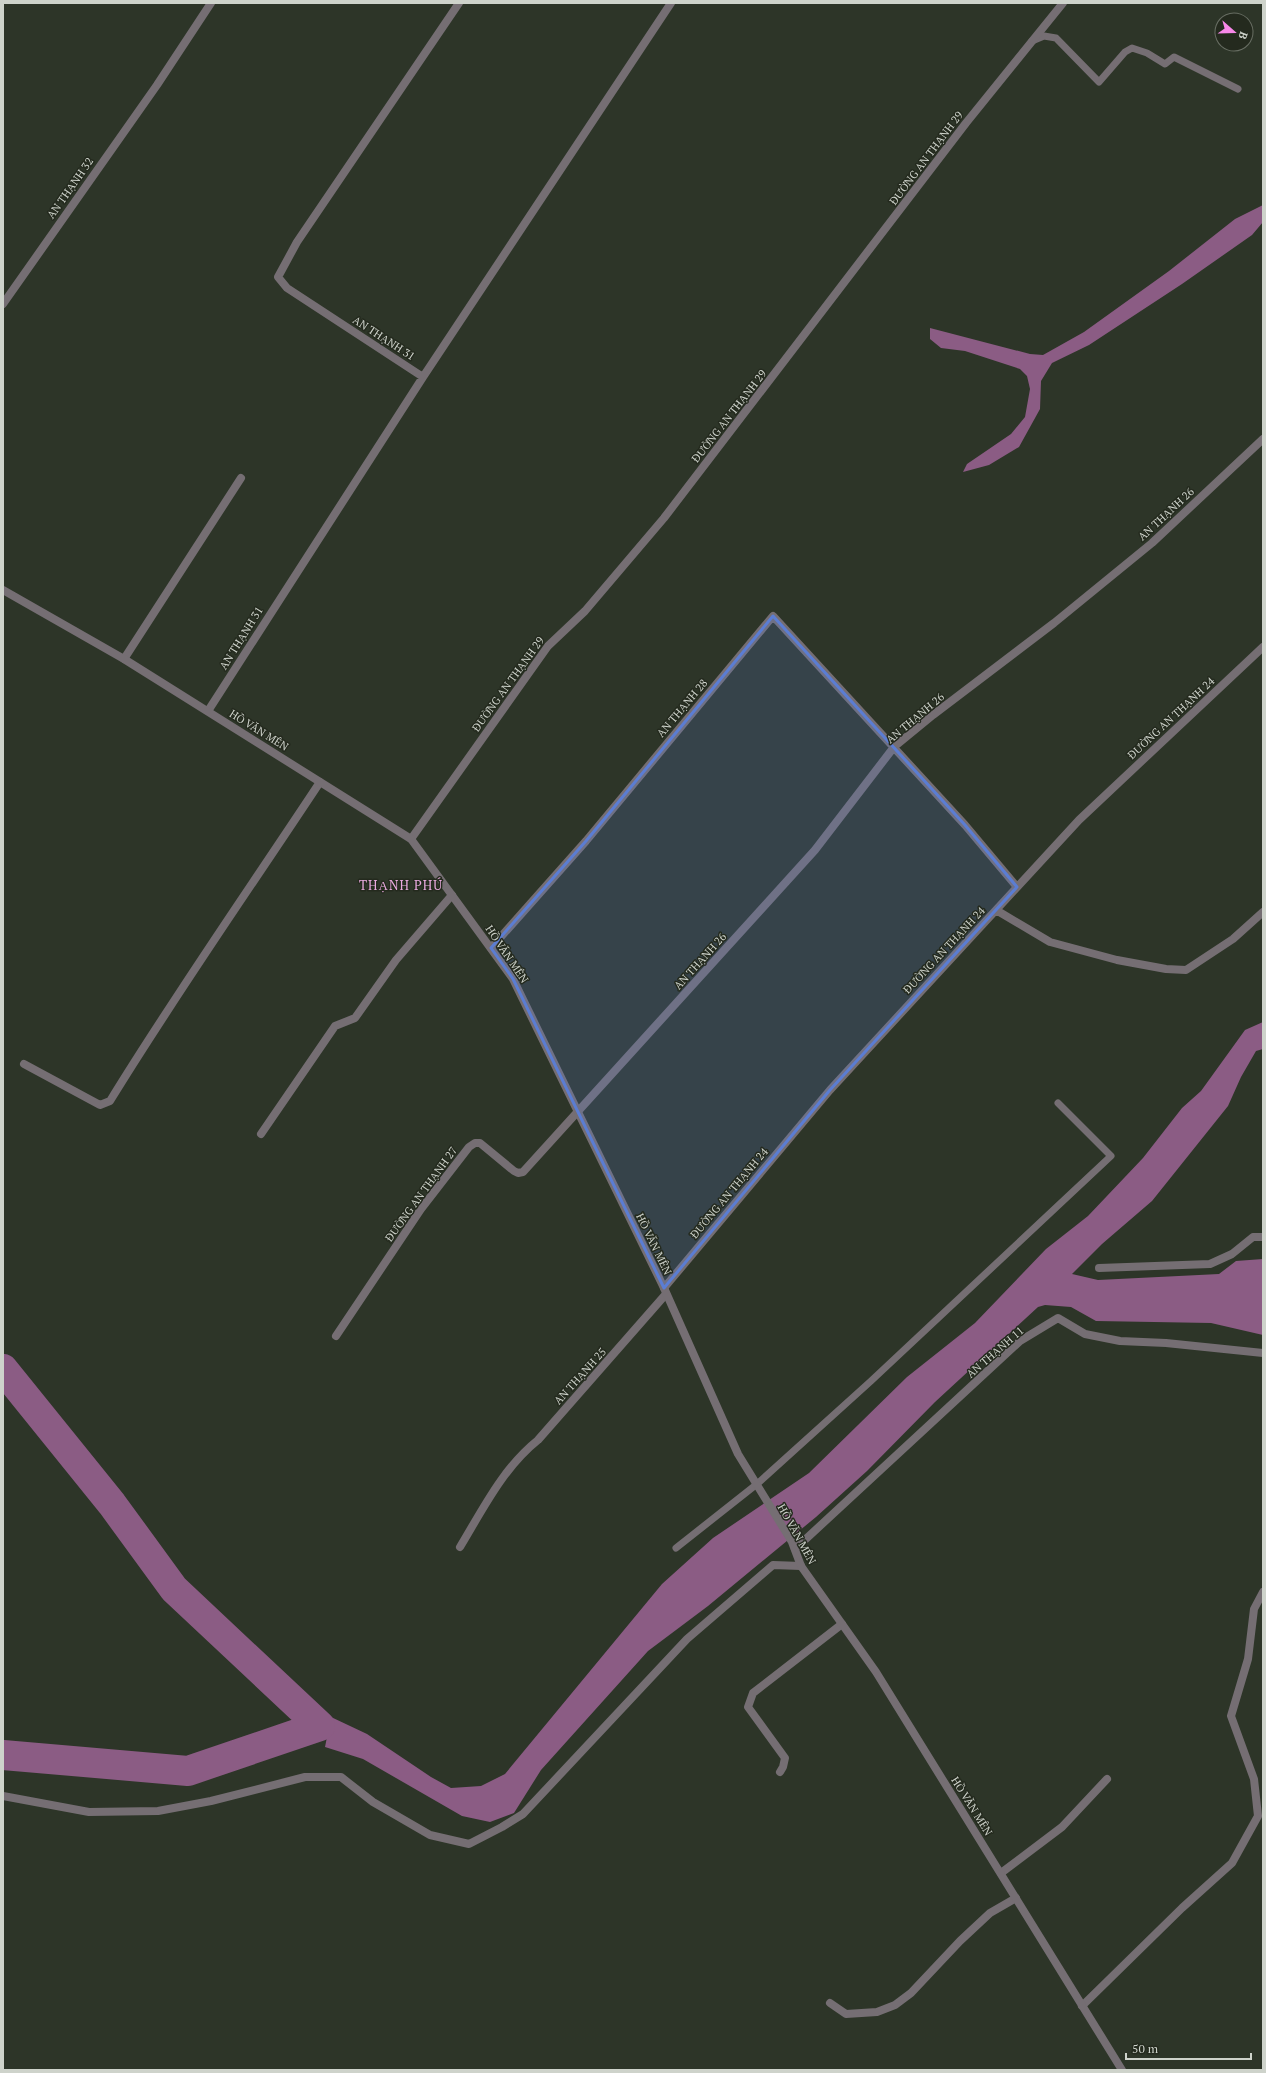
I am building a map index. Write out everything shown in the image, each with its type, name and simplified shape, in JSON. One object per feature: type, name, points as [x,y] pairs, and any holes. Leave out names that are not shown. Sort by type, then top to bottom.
[{"type":"street","name":"AN THẠNH 32","points":[[3,304],[157,85],[211,3]]},
{"type":"street","name":"AN THẠNH 31","points":[[208,711],[326,525],[423,377],[287,288],[278,277],[297,242],[459,3]]},
{"type":"street","points":[[423,377],[671,3]]},
{"type":"street","name":"ĐƯỜNG AN THẠNH 29","points":[[411,839],[548,646],[585,611],[664,518],[966,123],[1062,3]]},
{"type":"street","name":"AN THẠNH 26","points":[[578,1113],[816,850],[894,747],[933,715],[1054,623],[1152,543],[1263,439]]},
{"type":"street","points":[[124,659],[242,478]]},
{"type":"street","name":"HỒ VĂN MÊN","points":[[3,590],[124,659],[411,839],[513,979],[665,1291],[738,1454],[794,1546],[801,1566],[876,1672],[1122,2070]]},
{"type":"street","name":"AN THẠNH 28","points":[[491,948],[586,841],[773,616],[894,747]]},
{"type":"street","name":"ĐƯỜNG AN THẠNH 24","points":[[665,1291],[830,1090],[1079,820],[1263,647]]},
{"type":"street","points":[[894,747],[965,825],[1017,887]]},
{"type":"street","points":[[24,1064],[100,1105],[110,1101],[196,966],[242,900],[320,782]]},
{"type":"street","points":[[261,1134],[335,1026],[355,1018],[396,960],[452,895]]},
{"type":"street","points":[[996,910],[1050,942],[1117,960],[1166,969],[1186,970],[1233,939],[1263,912]]},
{"type":"street","name":"ĐƯỜNG AN THẠNH 27","points":[[336,1336],[422,1209],[469,1147],[475,1143],[480,1143],[514,1171],[518,1173],[523,1172],[578,1113]]},
{"type":"street","points":[[1099,1268],[1210,1264],[1232,1254],[1252,1237],[1263,1237]]},
{"type":"street","name":"AN THẠNH 25","points":[[460,1547],[507,1470],[521,1454],[538,1440],[665,1291]]},
{"type":"street","name":"AN THẠNH 11","points":[[794,1546],[1020,1341],[1058,1318],[1085,1334],[1120,1341],[1166,1343],[1263,1353]]},
{"type":"street","points":[[3,1796],[89,1812],[158,1811],[210,1801],[306,1777],[341,1777],[374,1802],[430,1834],[469,1844],[523,1814],[687,1639],[773,1565],[801,1566]]},
{"type":"street","points":[[1082,2006],[1182,1908],[1232,1863],[1258,1816],[1254,1779],[1231,1716],[1248,1658],[1254,1609],[1263,1592]]},
{"type":"street","points":[[780,1772],[785,1758],[748,1707],[750,1698],[753,1693],[842,1624]]},
{"type":"street","points":[[1001,1873],[1062,1827],[1107,1779]]},
{"type":"street","points":[[830,2003],[846,2014],[877,2012],[894,2005],[911,1993],[960,1941],[990,1913],[1016,1898]]},
{"type":"lane","points":[[1032,42],[1044,36],[1056,38],[1099,82],[1125,52],[1132,48],[1147,53],[1165,64],[1174,57],[1238,89]]},
{"type":"lane","points":[[676,1548],[756,1484],[871,1381],[1111,1156],[1058,1104]]},
{"type":"highlighted area","points":[[773,616],[965,825],[1017,887],[830,1090],[664,1288],[513,979],[491,948],[586,841]]},
{"type":"shaded area","points":[[1263,205],[1263,222],[1252,235],[1182,284],[1089,345],[1052,363],[1041,381],[1040,409],[1019,447],[989,465],[963,472],[967,464],[1011,434],[1025,417],[1030,389],[1027,376],[1020,369],[965,351],[941,348],[930,339],[930,328],[1030,354],[1043,355],[1084,332],[1169,271],[1235,219]]},
{"type":"shaded area","points":[[1263,1022],[1263,1049],[1256,1051],[1241,1077],[1228,1106],[1152,1201],[1102,1244],[1072,1274],[1098,1280],[1219,1274],[1236,1261],[1263,1259],[1263,1335],[1211,1323],[1096,1321],[1071,1307],[1045,1305],[1038,1307],[935,1402],[867,1471],[816,1517],[708,1606],[648,1651],[541,1770],[514,1813],[490,1822],[462,1816],[363,1759],[325,1747],[331,1717],[367,1734],[431,1777],[451,1788],[481,1786],[505,1774],[662,1584],[713,1538],[809,1473],[907,1377],[975,1323],[1046,1249],[1088,1216],[1143,1158],[1182,1108],[1201,1091],[1245,1030]]},
{"type":"waterway","points":[[3,1369],[112,1504],[174,1589],[320,1726],[188,1771],[3,1755]]},
{"type":"district","name":"THẠNH PHÚ","points":[[401,885]]}]
